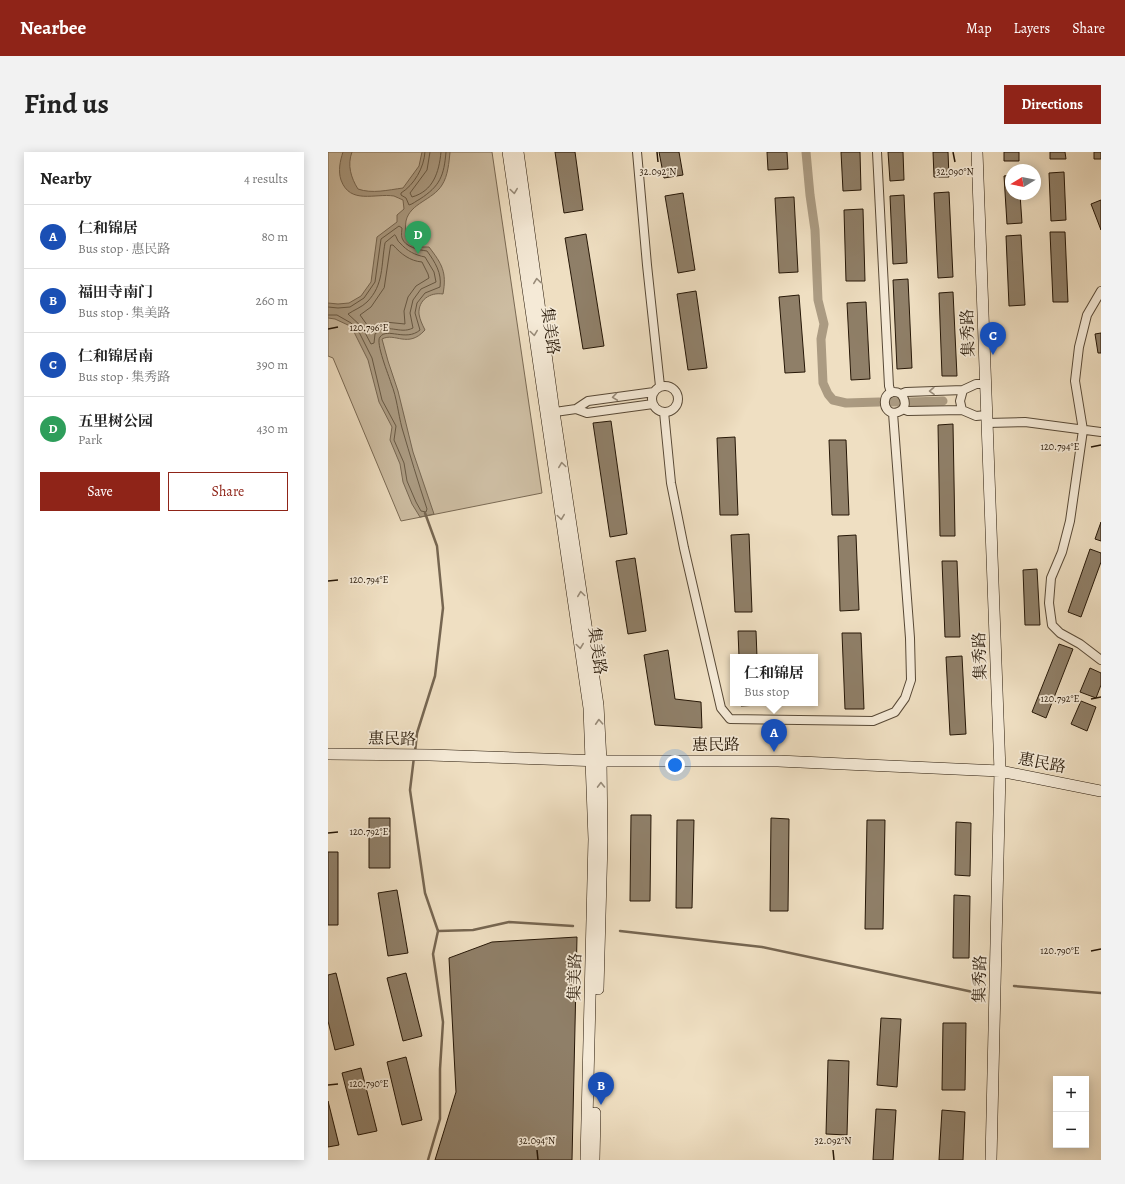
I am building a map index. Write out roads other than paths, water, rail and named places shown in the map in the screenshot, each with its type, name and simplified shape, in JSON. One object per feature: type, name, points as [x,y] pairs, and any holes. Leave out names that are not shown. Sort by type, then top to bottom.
[{"type":"street","name":"集美路","points":[[508,152],[598,705],[586,1160]]},
{"type":"street","name":"集美路","points":[[518,152],[550,412]]},
{"type":"street","points":[[550,412],[576,409],[588,402],[657,389],[668,386],[675,390],[678,403],[672,410],[664,412],[656,408],[653,404],[652,396],[657,389],[636,152]]},
{"type":"street","points":[[877,152],[889,386],[891,393]]},
{"type":"street","name":"集秀路","points":[[977,152],[1000,771],[991,1160]]},
{"type":"street","points":[[1101,291],[1087,315],[1079,347],[1075,381],[1083,430],[1070,521],[1062,552],[1051,578],[1049,603],[1052,625],[1060,633],[1080,644],[1101,660]]},
{"type":"street","points":[[901,394],[906,392],[963,390],[976,384],[986,384]]},
{"type":"street","points":[[962,410],[960,401],[963,390]]},
{"type":"street","points":[[898,392],[901,394],[905,399],[903,409],[897,413],[887,410],[884,403],[886,397],[891,393],[898,392]]},
{"type":"street","points":[[576,409],[587,413],[653,404]]},
{"type":"street","points":[[903,409],[908,412],[962,410],[987,419],[1025,422],[1101,432]]},
{"type":"street","points":[[664,412],[671,483],[684,548],[721,708],[730,719],[873,721],[895,712],[905,698],[911,680],[909,631],[893,413]]},
{"type":"street","name":"惠民路","points":[[328,754],[430,755],[596,761],[778,761],[1000,771],[1101,791]]},
{"type":"street","name":"集美路","points":[[594,1160],[602,841],[596,761]]},
{"type":"water","points":[[343,152],[352,152],[350,171],[358,189],[386,191],[403,188],[419,166],[422,152],[450,152],[447,173],[442,185],[438,190],[412,210],[406,221],[406,237],[419,247],[429,247],[437,258],[444,274],[443,294],[434,294],[429,296],[420,305],[419,314],[425,330],[419,336],[407,339],[387,337],[382,339],[398,391],[413,452],[434,514],[420,517],[412,504],[403,482],[400,464],[390,440],[392,427],[379,402],[368,360],[354,332],[348,325],[335,319],[328,318],[328,303],[349,303],[361,296],[371,282],[377,237],[397,222],[397,215],[404,209],[403,200],[394,196],[364,196],[350,193],[345,188],[341,180],[340,162]]},
{"type":"waterway","points":[[806,152],[815,230],[818,300],[824,324],[821,339],[823,383],[828,394],[833,400],[846,403],[879,402]]},
{"type":"waterway","points":[[910,402],[943,401]]},
{"type":"waterway","points":[[889,402],[900,402]]},
{"type":"waterway","points":[[415,752],[417,733],[435,676],[443,608],[437,546],[425,513]]},
{"type":"waterway","points":[[414,757],[410,790],[425,893],[438,931],[433,954],[443,1022],[440,1069],[440,1119],[428,1160]]},
{"type":"waterway","points":[[439,931],[473,930],[509,922],[573,926]]},
{"type":"waterway","points":[[620,931],[762,947],[973,992],[986,987]]},
{"type":"waterway","points":[[1014,986],[1101,993]]},
{"type":"place","name":"五里树公园","points":[[418,254]]},
{"type":"place","name":"仁和锦居南","points":[[993,355]]},
{"type":"place","name":"仁和锦居","points":[[774,752]]},
{"type":"place","name":"福田寺南门","points":[[601,1105]]}]
